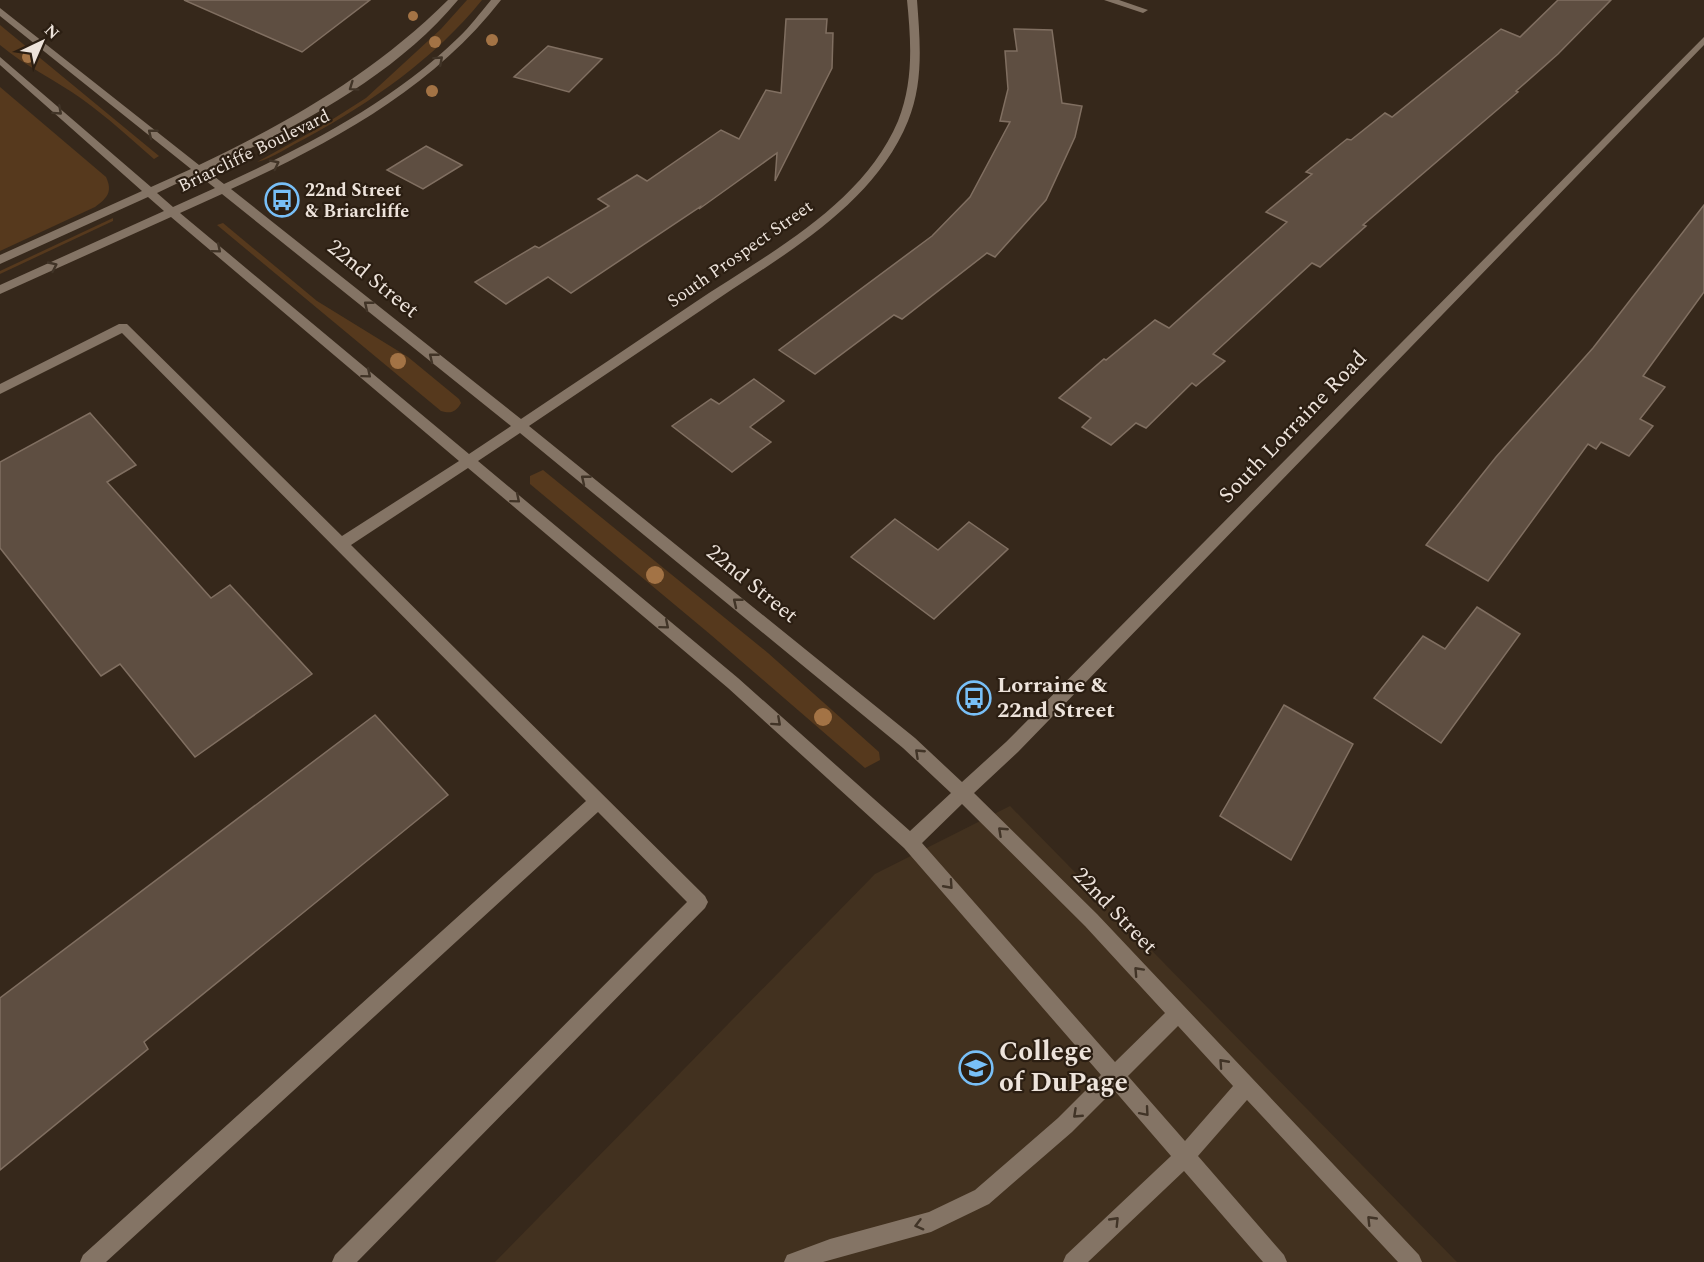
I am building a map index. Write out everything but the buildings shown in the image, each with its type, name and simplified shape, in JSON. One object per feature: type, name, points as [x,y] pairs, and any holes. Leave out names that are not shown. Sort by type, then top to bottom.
[{"type":"street","name":"Briarcliffe Boulevard","points":[[0,260],[284,128],[337,98],[400,53],[453,0]]},
{"type":"street","name":"Briarcliffe Boulevard","points":[[0,290],[222,189],[310,146],[378,105],[427,70],[452,48],[496,0]]},
{"type":"street","name":"South Prospect Street","points":[[341,544],[470,460],[812,229],[849,197],[875,169],[889,148],[909,108],[915,74],[916,45],[912,0]]},
{"type":"street","points":[[1109,0],[1143,10]]},
{"type":"street","name":"22nd Street","points":[[0,11],[520,426],[909,743],[1066,895],[1412,1262]]},
{"type":"street","name":"South Lorraine Road","points":[[910,842],[1012,747],[1704,40]]},
{"type":"street","points":[[0,60],[172,212],[733,683],[910,842],[1277,1262]]},
{"type":"street","points":[[0,389],[123,327],[699,902],[342,1262]]},
{"type":"street","points":[[90,1262],[598,801]]},
{"type":"street","points":[[794,1262],[931,1222],[982,1197],[1065,1125],[1115,1078],[1178,1013]]},
{"type":"street","points":[[1073,1262],[1184,1157],[1245,1087]]},
{"type":"shaded area","points":[[467,0],[482,0],[444,41],[401,78],[331,124],[275,155],[257,162],[322,126],[366,98],[441,29]]},
{"type":"shaded area","points":[[0,25],[159,156],[154,159],[82,99],[0,45]]},
{"type":"shaded area","points":[[0,87],[106,177],[109,191],[106,198],[95,207],[0,251]]},
{"type":"shaded area","points":[[113,218],[113,221],[0,274],[0,271]]},
{"type":"shaded area","points":[[223,223],[317,301],[408,357],[459,399],[461,403],[459,406],[453,412],[441,411],[217,225]]},
{"type":"shaded area","points":[[543,470],[768,653],[879,752],[880,760],[865,768],[711,635],[530,484],[530,476]]},
{"type":"shaded area","name":"College of DuPage","points":[[1010,806],[1457,1262],[495,1262],[875,874]]},
{"type":"place","name":"22nd Street & Briarcliffe","points":[[282,200]]},
{"type":"place","name":"Lorraine & 22nd Street","points":[[974,698]]},
{"type":"place","name":"College of DuPage","points":[[976,1068]]}]
